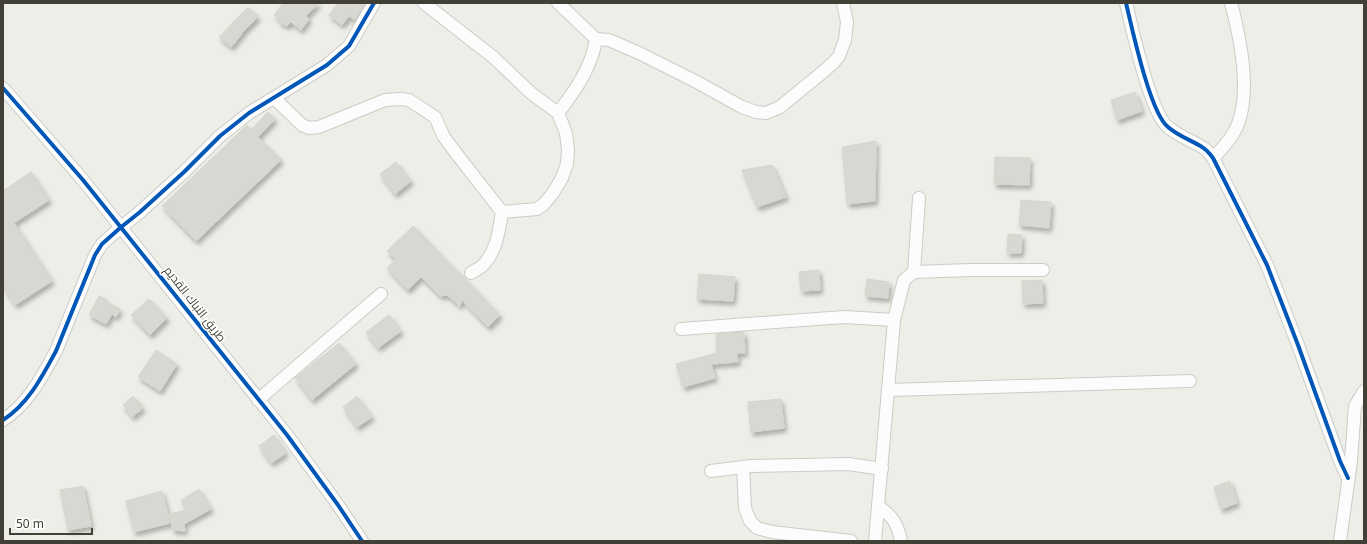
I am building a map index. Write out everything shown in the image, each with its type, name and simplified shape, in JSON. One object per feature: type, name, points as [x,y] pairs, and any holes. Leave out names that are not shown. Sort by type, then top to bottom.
[{"type":"street","points":[[3,420],[24,402],[48,367],[56,352],[95,255],[102,244],[146,207],[220,136],[249,113],[327,65],[349,46],[374,3]]},
{"type":"street","points":[[424,3],[493,57],[531,93],[558,113],[566,133],[568,150],[567,164],[562,178],[553,193],[544,204],[537,209],[502,212]]},
{"type":"street","points":[[558,3],[596,39],[609,40],[633,50],[742,107],[756,112],[766,113],[780,107],[824,72],[839,56],[845,40],[847,22],[842,3]]},
{"type":"street","points":[[1126,3],[1152,100],[1166,127],[1204,147],[1213,158],[1267,265],[1340,461],[1348,478]]},
{"type":"street","points":[[1213,158],[1225,146],[1238,124],[1244,99],[1243,66],[1238,31],[1231,3]]},
{"type":"street","points":[[558,113],[579,83],[592,56],[596,39]]},
{"type":"street","name":"طريق النباك القديم","points":[[3,88],[83,180],[310,465],[362,541]]},
{"type":"street","points":[[274,98],[302,125],[309,128],[319,127],[385,100],[409,100],[435,117],[444,136],[502,212],[497,241],[490,255],[484,265],[471,273]]},
{"type":"street","points":[[914,272],[919,198]]},
{"type":"street","points":[[874,541],[882,469],[894,320],[904,280],[914,272],[1043,270]]},
{"type":"street","points":[[258,400],[381,294]]},
{"type":"street","points":[[681,329],[844,317],[894,320]]},
{"type":"street","points":[[888,390],[1190,381]]},
{"type":"street","points":[[1340,541],[1351,461],[1355,406],[1364,391]]},
{"type":"street","points":[[711,471],[743,467],[849,464],[882,469]]},
{"type":"street","points":[[743,467],[745,508],[750,520],[757,528],[772,532],[851,541]]},
{"type":"street","points":[[878,506],[889,514],[898,526],[901,541]]},
{"type":"building","points":[[283,3],[319,3],[306,16],[309,19],[301,30],[291,22],[287,26],[279,22],[280,20],[274,15]]},
{"type":"building","points":[[338,3],[365,3],[355,20],[349,16],[342,25],[329,15]]},
{"type":"building","points":[[248,7],[258,17],[241,34],[231,47],[219,37]]},
{"type":"building","points":[[1135,92],[1142,111],[1117,120],[1111,100]]},
{"type":"building","points":[[268,112],[275,119],[258,137],[281,160],[196,241],[162,206],[247,125],[251,130]]},
{"type":"building","points":[[876,141],[875,201],[847,204],[842,147]]},
{"type":"building","points":[[995,157],[1030,158],[1029,185],[994,184]]},
{"type":"building","points":[[396,162],[411,181],[395,194],[380,174]]},
{"type":"building","points":[[772,165],[786,197],[757,207],[742,170]]},
{"type":"building","points":[[31,172],[49,200],[14,223],[52,281],[15,305],[3,286],[3,191]]},
{"type":"building","points":[[1021,200],[1051,202],[1049,228],[1019,225]]},
{"type":"building","points":[[413,226],[500,315],[488,327],[462,300],[460,306],[447,295],[440,296],[421,277],[408,290],[387,268],[396,260],[387,251]]},
{"type":"building","points":[[1008,234],[1022,235],[1021,253],[1007,253]]},
{"type":"building","points":[[819,270],[820,290],[801,291],[799,272]]},
{"type":"building","points":[[699,274],[735,277],[733,301],[697,299]]},
{"type":"building","points":[[867,279],[889,282],[888,298],[865,296]]},
{"type":"building","points":[[1042,280],[1043,303],[1023,304],[1022,281]]},
{"type":"building","points":[[99,296],[120,309],[116,317],[112,314],[106,324],[89,315]]},
{"type":"building","points":[[149,299],[167,318],[150,335],[131,315]]},
{"type":"building","points":[[389,315],[401,331],[378,348],[366,332]]},
{"type":"building","points":[[744,332],[745,353],[737,353],[738,362],[711,364],[715,378],[683,387],[676,364],[717,353],[716,334]]},
{"type":"building","points":[[339,343],[356,364],[312,400],[295,378]]},
{"type":"building","points":[[156,350],[177,364],[160,391],[138,377]]},
{"type":"building","points":[[133,396],[143,408],[132,417],[123,405]]},
{"type":"building","points":[[357,396],[372,417],[357,427],[343,407]]},
{"type":"building","points":[[781,399],[784,428],[751,432],[748,402]]},
{"type":"building","points":[[274,435],[286,453],[271,463],[259,446]]},
{"type":"building","points":[[1230,481],[1237,503],[1221,509],[1214,487]]},
{"type":"building","points":[[83,486],[91,526],[68,530],[60,490]]},
{"type":"building","points":[[199,489],[211,509],[184,524],[185,531],[173,530],[169,514],[187,510],[181,500]]},
{"type":"building","points":[[162,491],[170,523],[134,532],[126,501]]},
{"type":"cycle path","points":[[3,420],[12,414],[34,389],[56,351],[95,255],[102,244],[184,172],[220,136],[249,113],[327,65],[349,46],[374,3]]},
{"type":"cycle path","points":[[1126,3],[1142,69],[1161,119],[1168,127],[1203,148],[1213,158],[1267,265],[1340,461],[1348,478]]},
{"type":"cycle path","points":[[3,88],[83,180],[287,435],[338,505],[362,541]]}]
